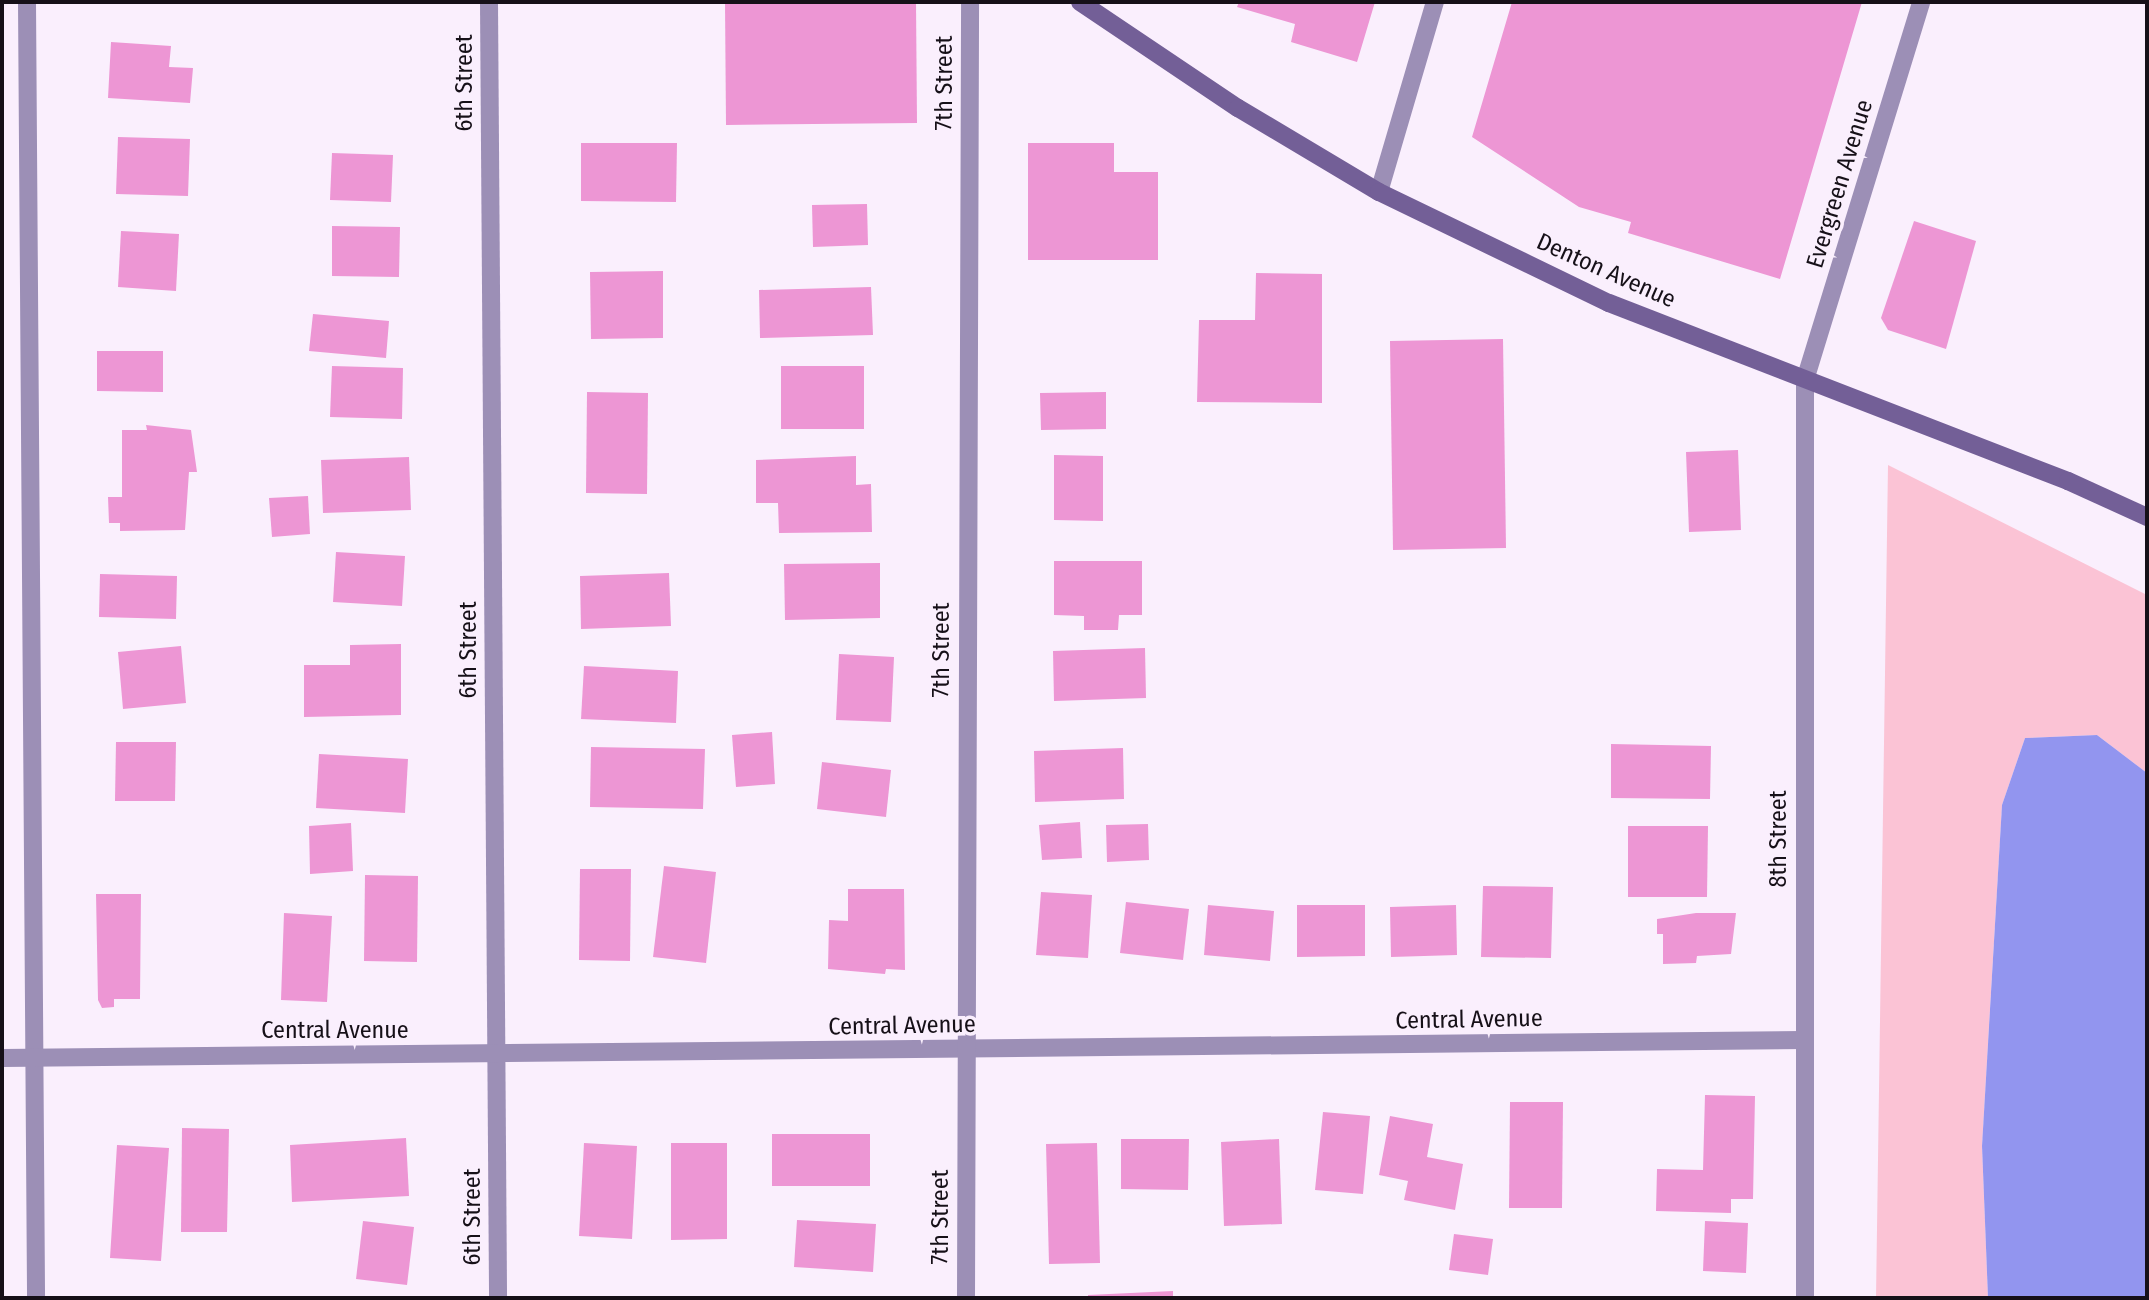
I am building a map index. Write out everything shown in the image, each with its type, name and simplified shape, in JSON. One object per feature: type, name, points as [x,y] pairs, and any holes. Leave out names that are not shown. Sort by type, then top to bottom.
[{"type":"main road","name":"Denton Avenue","points":[[1080,2],[1238,108],[1379,192],[1609,303],[2068,481],[2147,517]]},
{"type":"street","points":[[27,2],[36,1298]]},
{"type":"street","name":"6th Street","points":[[489,2],[498,1298]]},
{"type":"street","name":"7th Street","points":[[966,1298],[970,2]]},
{"type":"street","points":[[1379,192],[1435,2]]},
{"type":"street","name":"Evergreen Avenue","points":[[1805,380],[1921,2]]},
{"type":"street","name":"8th Street","points":[[1805,380],[1805,1298]]},
{"type":"street","name":"Central Avenue","points":[[2,1058],[1803,1040]]},
{"type":"shaded area","points":[[1888,465],[2147,595],[2147,773],[2097,735],[2025,738],[2002,805],[1982,1146],[1988,1298],[1876,1298]]},
{"type":"water","points":[[2097,735],[2147,773],[2147,1298],[1988,1298],[1982,1146],[2002,805],[2025,738]]},
{"type":"building","points":[[725,2],[916,2],[917,123],[726,125]]},
{"type":"building","points":[[1239,2],[1375,2],[1357,62],[1291,42],[1295,24],[1237,7]]},
{"type":"building","points":[[1512,2],[1862,2],[1780,279],[1628,233],[1631,222],[1579,207],[1472,137]]},
{"type":"building","points":[[111,42],[171,46],[169,67],[193,68],[190,103],[108,98]]},
{"type":"building","points":[[118,137],[190,139],[188,196],[116,194]]},
{"type":"building","points":[[581,143],[677,143],[676,202],[581,201]]},
{"type":"building","points":[[1028,143],[1114,143],[1114,172],[1158,172],[1158,260],[1028,260]]},
{"type":"building","points":[[332,153],[393,155],[391,202],[330,200]]},
{"type":"building","points":[[867,204],[868,245],[813,247],[812,205]]},
{"type":"building","points":[[1914,221],[1976,241],[1946,349],[1888,330],[1881,318]]},
{"type":"building","points":[[332,226],[400,227],[399,277],[332,276]]},
{"type":"building","points":[[121,231],[179,234],[176,291],[118,287]]},
{"type":"building","points":[[663,271],[663,338],[591,339],[590,272]]},
{"type":"building","points":[[1256,273],[1322,274],[1322,403],[1197,402],[1199,320],[1255,320]]},
{"type":"building","points":[[871,287],[873,335],[760,338],[759,290]]},
{"type":"building","points":[[313,314],[389,321],[386,358],[309,351]]},
{"type":"building","points":[[1503,339],[1506,548],[1393,550],[1390,341]]},
{"type":"building","points":[[97,351],[163,351],[163,392],[97,391]]},
{"type":"building","points":[[332,366],[403,368],[402,419],[330,417]]},
{"type":"building","points":[[781,366],[864,366],[864,429],[781,429]]},
{"type":"building","points":[[587,392],[648,393],[647,494],[586,493]]},
{"type":"building","points":[[1106,392],[1106,429],[1041,430],[1040,393]]},
{"type":"building","points":[[146,425],[191,430],[197,472],[189,472],[185,530],[120,531],[120,523],[109,523],[108,497],[122,497],[122,430],[147,430]]},
{"type":"building","points":[[1738,450],[1741,530],[1689,532],[1686,452]]},
{"type":"building","points":[[1054,455],[1103,456],[1103,521],[1054,520]]},
{"type":"building","points":[[856,456],[856,485],[871,484],[872,532],[779,533],[778,503],[756,503],[756,460]]},
{"type":"building","points":[[409,457],[411,510],[323,513],[321,460]]},
{"type":"building","points":[[308,496],[310,534],[272,537],[269,498]]},
{"type":"building","points":[[336,552],[405,556],[402,606],[333,602]]},
{"type":"building","points":[[1054,561],[1142,561],[1142,615],[1119,615],[1118,630],[1084,630],[1084,616],[1054,615]]},
{"type":"building","points":[[880,563],[880,618],[785,620],[784,564]]},
{"type":"building","points":[[669,573],[671,626],[581,629],[580,576]]},
{"type":"building","points":[[100,574],[177,576],[176,619],[99,617]]},
{"type":"building","points":[[401,644],[401,715],[304,717],[304,665],[350,665],[350,645]]},
{"type":"building","points":[[181,646],[186,703],[123,709],[118,652]]},
{"type":"building","points":[[1145,648],[1146,698],[1054,701],[1053,651]]},
{"type":"building","points":[[839,654],[894,657],[891,722],[836,720]]},
{"type":"building","points":[[584,666],[678,671],[676,723],[581,719]]},
{"type":"building","points":[[772,732],[775,784],[736,787],[732,735]]},
{"type":"building","points":[[116,742],[176,742],[175,801],[115,801]]},
{"type":"building","points":[[1611,744],[1711,746],[1710,799],[1611,798]]},
{"type":"building","points":[[591,747],[705,749],[703,809],[590,807]]},
{"type":"building","points":[[1123,748],[1124,799],[1035,802],[1034,751]]},
{"type":"building","points":[[319,754],[408,759],[405,813],[316,808]]},
{"type":"building","points":[[822,762],[891,770],[886,817],[817,809]]},
{"type":"building","points":[[1080,822],[1082,858],[1042,860],[1039,825]]},
{"type":"building","points":[[351,823],[353,871],[310,874],[309,826]]},
{"type":"building","points":[[1148,824],[1149,860],[1107,862],[1106,825]]},
{"type":"building","points":[[1628,826],[1708,826],[1707,897],[1628,897]]},
{"type":"building","points":[[664,866],[716,872],[706,963],[653,957]]},
{"type":"building","points":[[580,869],[631,869],[630,961],[579,960]]},
{"type":"building","points":[[365,875],[418,876],[417,962],[364,961]]},
{"type":"building","points":[[1483,886],[1553,887],[1551,958],[1481,957]]},
{"type":"building","points":[[848,889],[904,889],[905,970],[886,969],[885,974],[828,969],[829,920],[848,921]]},
{"type":"building","points":[[1041,892],[1092,895],[1088,958],[1036,955]]},
{"type":"building","points":[[96,894],[141,894],[140,999],[114,999],[114,1007],[102,1008],[98,1000]]},
{"type":"building","points":[[1126,902],[1189,909],[1183,960],[1120,953]]},
{"type":"building","points":[[1208,905],[1274,911],[1270,961],[1204,955]]},
{"type":"building","points":[[1297,905],[1365,905],[1365,956],[1297,957]]},
{"type":"building","points":[[1456,905],[1457,955],[1391,957],[1390,907]]},
{"type":"building","points":[[284,913],[332,916],[327,1002],[281,1000]]},
{"type":"building","points":[[1696,913],[1736,913],[1731,954],[1697,956],[1696,963],[1663,964],[1663,934],[1657,934],[1657,919]]},
{"type":"building","points":[[1705,1095],[1755,1096],[1753,1199],[1731,1199],[1731,1213],[1656,1211],[1657,1169],[1703,1170]]},
{"type":"building","points":[[1510,1102],[1563,1102],[1562,1208],[1509,1208]]},
{"type":"building","points":[[1323,1112],[1370,1116],[1363,1194],[1315,1190]]},
{"type":"building","points":[[1390,1116],[1433,1124],[1427,1157],[1463,1164],[1455,1210],[1404,1200],[1408,1181],[1379,1175]]},
{"type":"building","points":[[182,1128],[229,1129],[227,1232],[181,1232]]},
{"type":"building","points":[[772,1134],[870,1134],[870,1186],[772,1186]]},
{"type":"building","points":[[406,1138],[409,1196],[292,1202],[290,1145]]},
{"type":"building","points":[[1121,1139],[1189,1139],[1188,1190],[1121,1189]]},
{"type":"building","points":[[1279,1139],[1282,1224],[1224,1226],[1221,1142]]},
{"type":"building","points":[[584,1143],[637,1146],[632,1239],[579,1236]]},
{"type":"building","points":[[671,1143],[727,1143],[727,1239],[671,1240]]},
{"type":"building","points":[[1097,1143],[1100,1263],[1049,1264],[1046,1144]]},
{"type":"building","points":[[117,1145],[169,1148],[161,1261],[110,1258]]},
{"type":"building","points":[[797,1220],[876,1224],[873,1272],[794,1267]]},
{"type":"building","points":[[363,1221],[414,1227],[407,1285],[356,1279]]},
{"type":"building","points":[[1705,1221],[1748,1223],[1746,1273],[1703,1271]]},
{"type":"building","points":[[1454,1234],[1493,1239],[1488,1275],[1449,1270]]},
{"type":"building","points":[[1173,1291],[1173,1298],[1088,1298],[1088,1295]]}]
